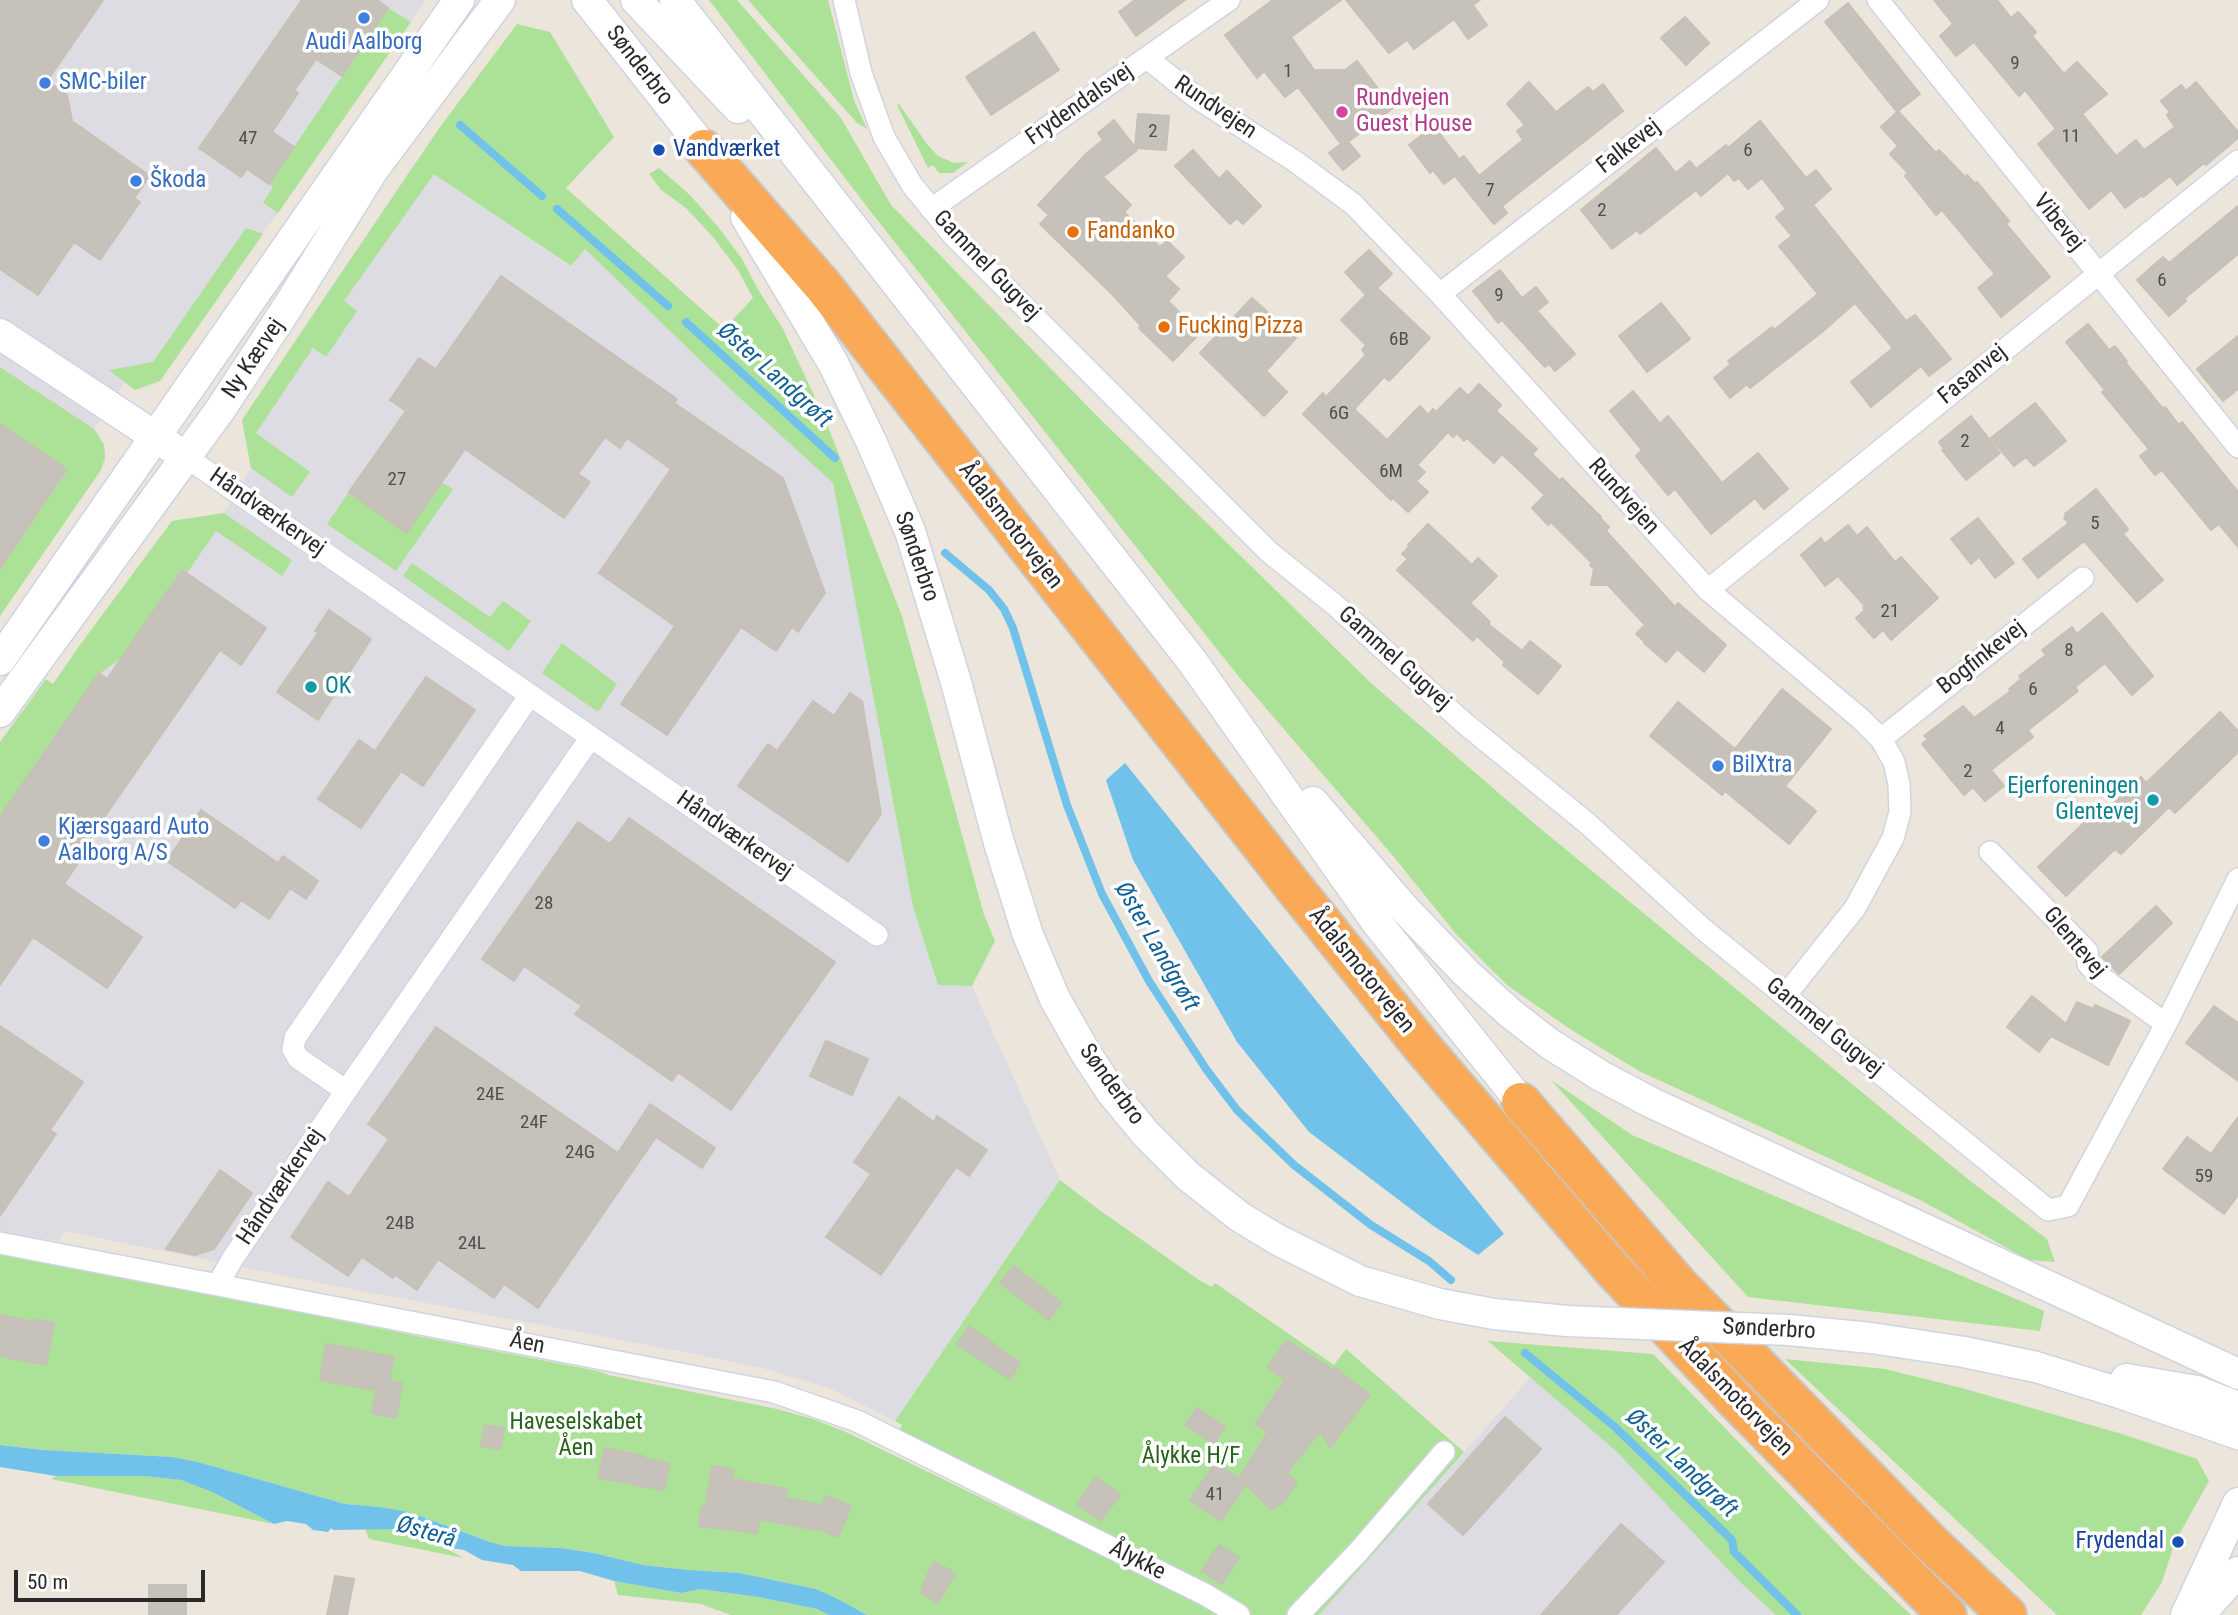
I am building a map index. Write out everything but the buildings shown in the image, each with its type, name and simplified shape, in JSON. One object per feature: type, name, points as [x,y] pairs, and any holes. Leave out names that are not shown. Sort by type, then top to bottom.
[{"type":"highway","name":"Ådalsmotorvejen","points":[[704,149],[824,287],[1292,886],[1423,1048],[1614,1270],[1737,1402],[1947,1615]]},
{"type":"highway","points":[[1521,1102],[1678,1284],[1930,1542],[2007,1615]]},
{"type":"street","name":"Ny Kærvej","points":[[0,660],[459,0]]},
{"type":"street","name":"Ny Kærvej","points":[[0,712],[186,457],[287,308],[373,170],[500,0]]},
{"type":"street","name":"Sønderbro","points":[[587,0],[704,149],[833,363],[871,441],[909,531],[956,682],[999,844],[1028,935],[1055,999],[1112,1093],[1146,1134],[1188,1176],[1240,1217],[1278,1240],[1360,1281],[1440,1304],[1494,1314],[1567,1321],[1789,1330],[1871,1338],[1966,1353],[2036,1367],[2238,1433]]},
{"type":"street","points":[[636,0],[857,232]]},
{"type":"street","points":[[675,0],[1192,661],[1402,906],[1466,973],[1510,1013],[1550,1044],[1601,1076],[1652,1103],[2238,1374]]},
{"type":"street","name":"Gammel Gugvej","points":[[844,0],[861,73],[876,117],[896,160],[953,235],[1269,552],[1335,605],[1463,722],[1588,824],[1703,929],[2049,1209],[2068,1206],[2166,1024]]},
{"type":"street","name":"Falkevej","points":[[1440,294],[1818,0]]},
{"type":"street","name":"Vibevej","points":[[1878,0],[2238,447]]},
{"type":"street","name":"Frydendalsvej","points":[[931,209],[1224,2]]},
{"type":"street","name":"Rundvejen","points":[[1147,58],[1189,92],[1296,162],[1353,204],[1440,294],[1708,590],[1881,738],[1894,762],[1899,784],[1900,812],[1893,838],[1855,908],[1785,996]]},
{"type":"street","name":"Fasanvej","points":[[1708,590],[2238,161]]},
{"type":"street","name":"Håndværkervej","points":[[0,334],[186,457],[877,936]]},
{"type":"street","name":"Bogfinkevej","points":[[1881,738],[2083,578]]},
{"type":"street","points":[[1192,661],[1378,924],[1521,1102]]},
{"type":"street","points":[[346,1091],[298,1058],[293,1049],[295,1038],[530,695]]},
{"type":"street","name":"Håndværkervej","points":[[218,1284],[346,1091],[591,737]]},
{"type":"street","name":"Glentevej","points":[[1990,852],[2087,951],[2088,964],[2098,975],[2166,1024]]},
{"type":"street","points":[[2166,1024],[2238,879]]},
{"type":"street","name":"Åen","points":[[0,1243],[774,1392],[857,1420],[1035,1509]]},
{"type":"street","points":[[1966,1353],[2197,1391],[2238,1407]]},
{"type":"street","points":[[1298,1615],[1359,1551],[1444,1452]]},
{"type":"street","points":[[2186,1615],[2238,1503]]},
{"type":"street","name":"Ålykke","points":[[1035,1509],[1206,1595],[1239,1615]]},
{"type":"street","points":[[2199,1615],[2238,1572]]},
{"type":"shaded area","points":[[0,0],[426,0],[160,381],[135,390],[124,383],[95,428],[104,445],[105,463],[0,616]]},
{"type":"shaded area","points":[[416,161],[571,267],[584,248],[728,387],[833,483],[913,907],[938,985],[972,986],[1060,1180],[895,1421],[829,1388],[762,1368],[64,1231],[60,1241],[0,1232],[0,761],[80,645],[172,521],[224,513],[251,468],[242,420]]},
{"type":"shaded area","points":[[1531,1377],[1616,1451],[1777,1615],[1319,1615]]},
{"type":"green space","points":[[709,0],[737,0],[841,118],[891,205],[1100,419],[1372,684],[1536,825],[1969,1180],[2047,1239],[2055,1262],[2029,1260],[1922,1201],[1639,1071],[1570,1029],[1507,985],[1456,934],[1394,857],[1239,677],[871,212]]},
{"type":"green space","points":[[748,0],[828,0],[854,100],[867,129],[857,123]]},
{"type":"green space","points":[[388,8],[411,22],[278,213],[263,203],[273,187],[269,184]]},
{"type":"green space","points":[[517,24],[550,32],[614,137],[566,188],[724,329],[753,298],[738,270],[713,237],[686,208],[661,190],[649,174],[659,168],[690,195],[719,228],[742,259],[783,329],[825,419],[902,616],[984,915],[995,941],[972,986],[938,985],[913,907],[833,483],[728,387],[585,249],[571,266],[434,174],[344,301],[357,311],[326,357],[313,348],[256,433],[310,472],[292,497],[251,468],[242,420],[440,127]]},
{"type":"green space","points":[[899,104],[938,156],[954,163],[968,162],[953,173],[939,173],[933,165],[928,168],[897,105]]},
{"type":"green space","points":[[246,228],[263,234],[160,381],[135,390],[109,370],[153,362]]},
{"type":"green space","points":[[0,367],[94,429],[104,445],[105,457],[101,470],[0,616],[0,569],[67,469],[0,424]]},
{"type":"green space","points":[[441,482],[453,489],[396,571],[327,524],[349,492],[406,532]]},
{"type":"green space","points":[[224,513],[292,560],[282,576],[216,531],[187,573],[182,570],[120,659],[99,674],[1,816],[0,822],[0,742],[46,679],[53,684],[172,521]]},
{"type":"green space","points":[[412,563],[490,617],[503,601],[531,621],[509,651],[403,576]]},
{"type":"green space","points":[[562,643],[617,684],[598,712],[542,673]]},
{"type":"green space","points":[[1551,1080],[1632,1135],[2044,1311],[2040,1331],[1748,1297]]},
{"type":"green space","points":[[1060,1180],[1199,1280],[1212,1287],[1215,1283],[1334,1365],[1346,1349],[1464,1452],[1319,1615],[867,1615],[816,1589],[740,1573],[643,1565],[561,1548],[505,1546],[409,1512],[345,1504],[173,1457],[0,1445],[0,1252],[777,1409],[848,1433],[1029,1521],[1038,1501],[899,1431],[902,1425],[895,1421]]},
{"type":"green space","points":[[1488,1341],[1653,1354],[1856,1563],[1911,1615],[1776,1615],[1738,1580],[1616,1451]]},
{"type":"green space","points":[[1785,1359],[1885,1369],[2122,1434],[2197,1459],[2209,1481],[2175,1542],[2162,1582],[2141,1615],[2057,1615]]},
{"type":"green space","points":[[56,1476],[144,1476],[181,1480],[212,1492],[274,1524],[51,1479]]},
{"type":"green space","points":[[365,1529],[397,1529],[431,1541],[464,1558],[369,1539]]},
{"type":"green space","points":[[614,1581],[681,1593],[700,1589],[758,1597],[817,1609],[829,1615],[731,1615],[701,1604],[618,1595]]},
{"type":"water","points":[[1125,763],[1504,1234],[1478,1255],[1432,1225],[1309,1132],[1237,1042],[1133,860],[1106,780]]},
{"type":"water","name":"Østerå","points":[[0,1445],[173,1457],[345,1504],[409,1512],[505,1546],[561,1548],[643,1565],[740,1573],[816,1589],[867,1615],[829,1615],[817,1609],[758,1597],[700,1589],[681,1593],[614,1581],[580,1571],[521,1571],[513,1565],[482,1560],[464,1550],[447,1547],[397,1529],[331,1528],[328,1532],[287,1521],[274,1524],[212,1492],[181,1480],[144,1476],[56,1476],[0,1467]]},
{"type":"waterway","name":"Øster Landgrøft","points":[[460,125],[542,196]]},
{"type":"waterway","name":"Øster Landgrøft","points":[[557,209],[668,306]]},
{"type":"waterway","name":"Øster Landgrøft","points":[[686,322],[835,458]]},
{"type":"waterway","name":"Øster Landgrøft","points":[[945,553],[989,590],[1004,609],[1013,628],[1067,805],[1102,894],[1149,981],[1206,1069],[1237,1110],[1294,1165],[1371,1225],[1429,1261],[1451,1280]]},
{"type":"waterway","name":"Øster Landgrøft","points":[[1525,1353],[1615,1427],[1732,1540],[1734,1552],[1797,1615]]},
{"type":"place","name":"Audi Aalborg","points":[[364,18]]},
{"type":"place","name":"SMC-biler","points":[[45,83]]},
{"type":"place","name":"Rundvejen Guest House","points":[[1342,112]]},
{"type":"place","name":"Vandværket","points":[[659,150]]},
{"type":"place","name":"Škoda","points":[[136,181]]},
{"type":"place","name":"Fandanko","points":[[1073,232]]},
{"type":"place","name":"Fucking Pizza","points":[[1164,327]]},
{"type":"place","name":"OK","points":[[311,687]]},
{"type":"place","name":"BilXtra","points":[[1718,766]]},
{"type":"place","name":"Ejerforeningen Glentevej","points":[[2153,800]]},
{"type":"place","name":"Kjærsgaard Auto Aalborg A/S","points":[[44,841]]},
{"type":"place","name":"Frydendal","points":[[2178,1542]]},
{"type":"park label","name":"Haveselskabet Åen","points":[[576,1436]]},
{"type":"park label","name":"Ålykke H/F","points":[[1191,1457]]}]
